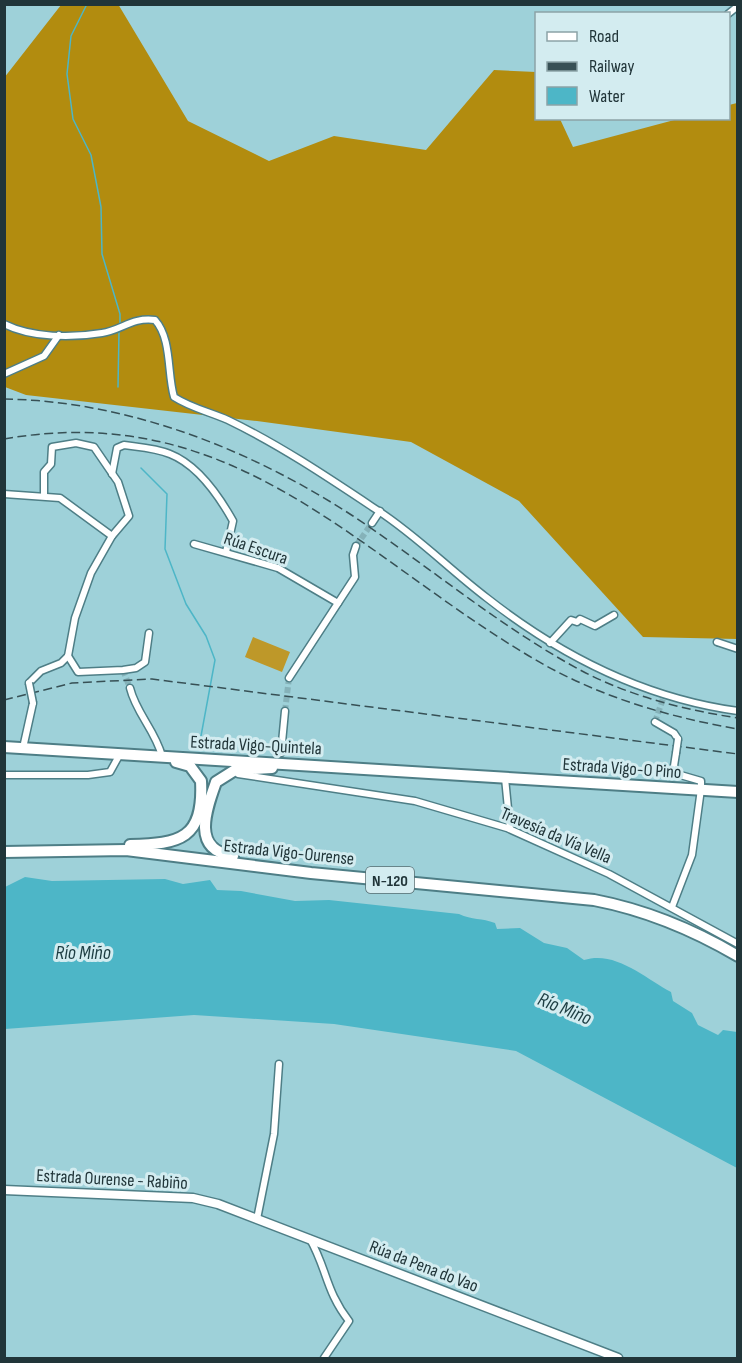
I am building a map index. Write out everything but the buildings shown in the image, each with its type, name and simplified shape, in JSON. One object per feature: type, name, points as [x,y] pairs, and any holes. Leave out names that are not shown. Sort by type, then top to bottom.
[{"type":"highway","name":"Estrada Vigo-Quintela","points":[[4,747],[505,777]]},
{"type":"highway","points":[[31,850],[157,844],[176,841],[188,833],[198,814],[201,787],[197,774],[184,762],[133,759],[120,753]]},
{"type":"highway","points":[[350,766],[235,770],[216,782],[204,826],[206,839],[221,854],[400,881]]},
{"type":"highway","name":"Estrada Vigo-O Pino","points":[[505,777],[738,792]]},
{"type":"highway","name":"Estrada Vigo-Ourense","points":[[4,852],[126,850],[594,900],[630,907],[704,936],[738,956]]},
{"type":"main road","name":"Estrada Ourense - Rabiño","points":[[4,1191],[193,1198],[218,1204]]},
{"type":"main road","name":"Rúa da Pena do Vao","points":[[218,1204],[618,1358]]},
{"type":"street","points":[[4,324],[16,330],[59,335],[103,333],[141,318],[155,320],[164,330],[169,380],[174,397],[189,407],[227,420],[315,469],[380,512],[487,598],[550,644],[620,679],[738,711]]},
{"type":"street","points":[[4,374],[45,356],[59,335]]},
{"type":"street","points":[[23,748],[33,703],[29,683],[41,671],[61,663],[68,656],[75,618],[91,573],[112,536],[129,516],[121,489],[94,447],[87,443],[52,447],[51,464],[44,472],[44,496]]},
{"type":"street","points":[[112,474],[117,448],[124,445],[168,453],[188,464],[206,483],[232,521],[226,552]]},
{"type":"street","points":[[4,494],[60,498],[112,536]]},
{"type":"street","points":[[372,523],[380,512]]},
{"type":"street","name":"Rúa Escura","points":[[194,544],[279,567],[338,603]]},
{"type":"street","points":[[289,678],[355,577],[353,555],[356,546]]},
{"type":"street","points":[[550,644],[571,620],[577,622],[580,619],[595,626],[614,615]]},
{"type":"street","points":[[68,656],[78,672],[136,668],[145,662],[149,649],[149,633]]},
{"type":"street","points":[[717,642],[738,649]]},
{"type":"street","points":[[130,688],[134,706],[157,737],[162,756]]},
{"type":"street","points":[[281,753],[285,711]]},
{"type":"street","points":[[655,722],[674,733],[678,739],[674,766],[677,774],[701,781],[692,855],[672,907]]},
{"type":"street","points":[[4,775],[88,775],[110,772],[120,753]]},
{"type":"street","points":[[267,762],[281,753]]},
{"type":"street","points":[[281,753],[303,764]]},
{"type":"street","points":[[278,780],[279,768]]},
{"type":"street","name":"Travesía da Vía Vella","points":[[230,773],[415,801],[510,829],[609,873],[738,944]]},
{"type":"street","points":[[505,777],[510,829]]},
{"type":"street","points":[[257,1219],[274,1134],[279,1064]]},
{"type":"street","points":[[310,1239],[319,1256],[331,1296],[349,1321],[324,1359]]},
{"type":"shaded area","points":[[118,4],[188,121],[269,161],[334,136],[426,150],[494,70],[535,72],[535,120],[560,120],[573,147],[674,120],[730,120],[730,105],[737,103],[737,639],[643,637],[519,501],[411,442],[257,421],[26,395],[5,387],[4,78],[61,5]]},
{"type":"shaded area","points":[[253,637],[290,652],[282,672],[245,657]]},
{"type":"water","name":"Río Miño","points":[[25,877],[52,881],[165,879],[183,884],[210,880],[217,890],[241,891],[295,901],[329,900],[459,914],[495,923],[497,929],[520,928],[544,943],[567,948],[584,960],[596,958],[618,962],[671,992],[673,1001],[692,1013],[698,1025],[718,1035],[723,1030],[737,1032],[737,1168],[516,1051],[334,1024],[194,1015],[5,1029],[5,887]]},
{"type":"waterway","points":[[87,4],[71,36],[67,74],[73,119],[91,155],[101,207],[102,254],[120,314],[120,324]]},
{"type":"waterway","points":[[118,387],[119,332]]},
{"type":"waterway","points":[[141,468],[167,494],[165,549],[186,604],[206,636],[215,660],[201,736]]},
{"type":"tunnel","points":[[356,546],[372,523]]},
{"type":"tunnel","points":[[123,670],[130,688]]},
{"type":"tunnel","points":[[285,711],[289,678]]},
{"type":"tunnel","points":[[655,722],[665,693]]},
{"type":"railway","points":[[4,399],[50,402],[142,419],[230,450],[314,492],[353,516],[522,635],[582,671],[638,695],[698,711],[738,718]]},
{"type":"railway","points":[[4,439],[85,433],[158,441],[224,462],[286,493],[346,531],[465,615],[554,670],[630,702],[683,718],[738,729]]},
{"type":"railway","points":[[4,700],[72,683],[152,679],[738,754]]}]
